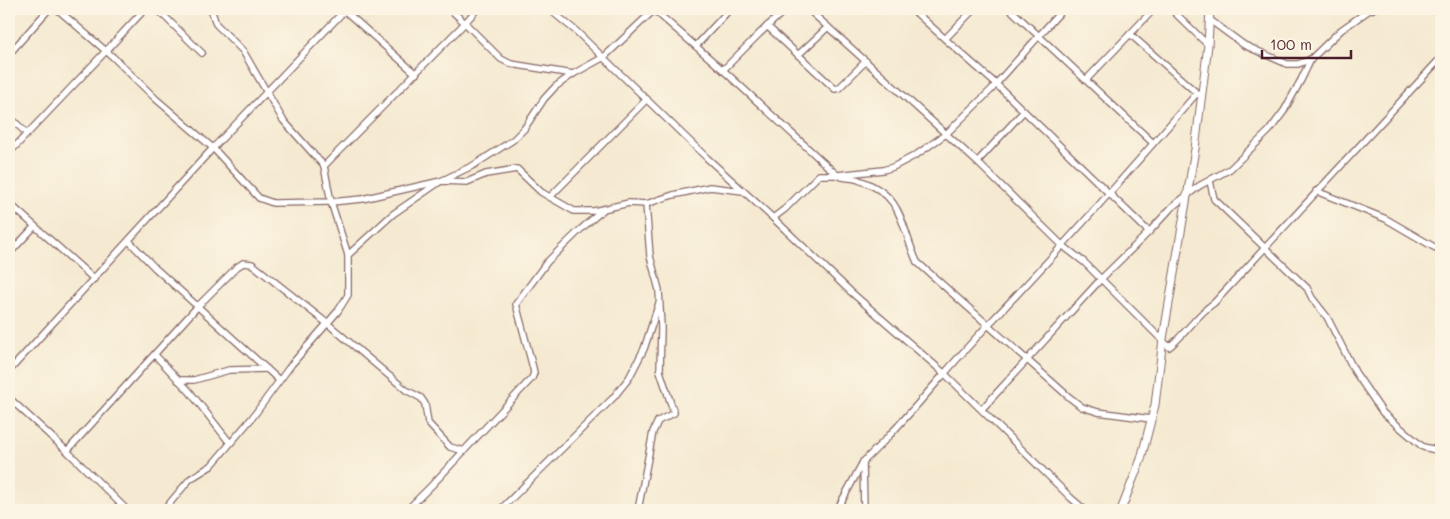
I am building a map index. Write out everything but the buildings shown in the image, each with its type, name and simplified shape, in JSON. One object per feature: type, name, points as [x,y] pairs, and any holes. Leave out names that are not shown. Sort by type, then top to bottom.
[{"type":"street","points":[[9,54],[49,9]]},
{"type":"street","points":[[58,9],[213,148],[259,198],[273,203],[331,202],[377,196],[441,181],[467,182],[486,174],[517,169],[541,192],[574,211],[605,209],[629,203],[646,204],[673,195],[710,187],[743,191]]},
{"type":"street","points":[[9,153],[106,52],[144,9]]},
{"type":"street","points":[[157,9],[202,53]]},
{"type":"street","points":[[164,510],[190,479],[211,466],[252,418],[279,380],[328,324],[348,295],[348,255],[331,202],[324,166],[283,120],[243,51],[216,24],[211,9]]},
{"type":"street","points":[[450,9],[506,62],[573,74]]},
{"type":"street","points":[[324,166],[416,74],[477,9]]},
{"type":"street","points":[[549,9],[576,30],[851,292],[945,374],[1070,498],[1085,510]]},
{"type":"street","points":[[348,255],[394,214],[441,181],[474,165],[512,140],[524,129],[544,99],[555,87],[573,74],[604,57],[654,9],[837,175],[859,180],[872,186],[892,200],[903,220],[910,248],[917,262],[1069,397],[1082,407],[1098,412],[1151,419]]},
{"type":"street","points":[[696,46],[730,9]]},
{"type":"street","points":[[723,70],[786,9]]},
{"type":"street","points":[[808,9],[977,162],[1062,245],[1102,278],[1169,347],[1179,340],[1438,61],[1441,54]]},
{"type":"street","points":[[912,9],[996,84],[1149,232]]},
{"type":"street","points":[[945,39],[974,9]]},
{"type":"street","points":[[1010,9],[1154,143]]},
{"type":"street","points":[[773,218],[785,209],[819,175],[837,175],[894,167],[916,155],[946,134],[996,84],[1063,9]]},
{"type":"street","points":[[1086,80],[1154,9]]},
{"type":"street","points":[[1171,9],[1208,45]]},
{"type":"street","points":[[1121,510],[1141,459],[1159,377],[1163,339],[1195,149],[1199,95],[1208,45],[1210,9]]},
{"type":"street","points":[[982,409],[1102,278],[1172,207],[1187,194],[1230,169],[1254,146],[1278,120],[1310,60],[1341,30],[1368,10],[1374,9]]},
{"type":"street","points":[[1433,9],[1441,15]]},
{"type":"street","points":[[9,371],[213,148],[345,10],[416,74]]},
{"type":"street","points":[[1210,20],[1244,45],[1287,64],[1298,64],[1310,60]]},
{"type":"street","points":[[767,26],[835,89],[839,88],[866,61]]},
{"type":"street","points":[[798,55],[828,27]]},
{"type":"street","points":[[1130,34],[1199,95]]},
{"type":"street","points":[[837,510],[863,462],[1021,292],[1199,95]]},
{"type":"street","points":[[550,197],[647,99]]},
{"type":"street","points":[[977,162],[1024,111]]},
{"type":"street","points":[[9,116],[27,134]]},
{"type":"street","points":[[1210,181],[1214,199],[1307,288],[1312,298],[1327,317],[1355,372],[1383,413],[1423,446],[1441,451]]},
{"type":"street","points":[[1316,191],[1386,218],[1441,250]]},
{"type":"street","points":[[9,203],[94,279]]},
{"type":"street","points":[[638,510],[653,432],[658,422],[674,413],[660,371],[660,301],[658,282],[650,256],[646,204]]},
{"type":"street","points":[[407,510],[532,378],[533,368],[516,308],[518,300],[547,262],[581,228],[605,209]]},
{"type":"street","points":[[9,254],[34,227]]},
{"type":"street","points":[[129,242],[154,268],[279,380]]},
{"type":"street","points":[[67,451],[198,306],[237,267],[244,263],[252,264],[328,324],[406,390],[421,398],[426,404],[428,423],[450,447],[464,451]]},
{"type":"street","points":[[500,510],[613,398],[629,378],[644,349],[660,301]]},
{"type":"street","points":[[155,355],[190,392],[230,443]]},
{"type":"street","points":[[178,380],[194,380],[229,370],[267,369]]},
{"type":"street","points":[[9,398],[127,510]]},
{"type":"street","points":[[863,462],[864,510]]}]
